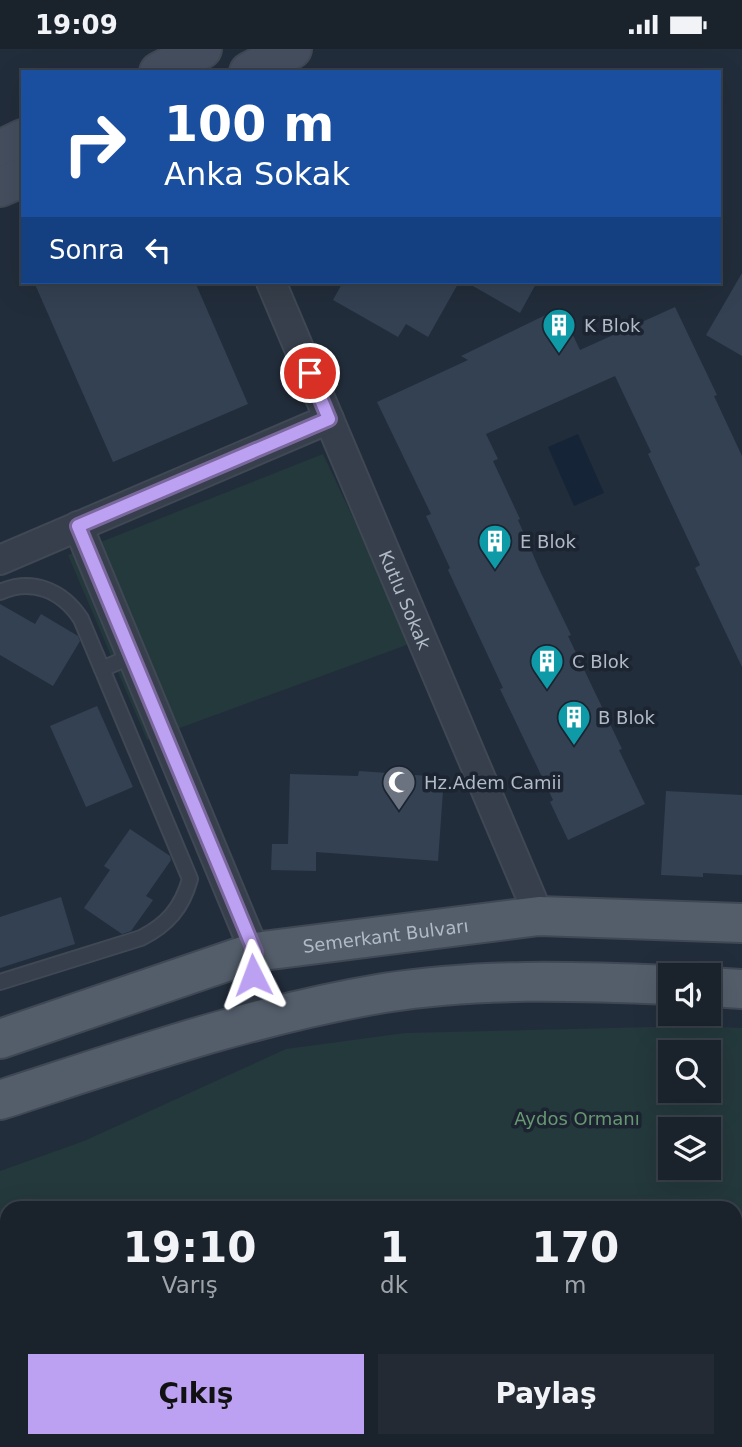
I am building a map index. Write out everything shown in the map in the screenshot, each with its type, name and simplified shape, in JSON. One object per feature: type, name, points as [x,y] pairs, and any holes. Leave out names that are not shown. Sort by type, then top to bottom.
[{"type":"main road","name":"Semerkant Bulvarı","points":[[0,1039],[255,952],[539,916],[742,923]]},
{"type":"main road","points":[[0,1100],[247,1022],[385,993],[511,981],[658,985]]},
{"type":"main road","points":[[721,988],[742,989]]},
{"type":"street","points":[[253,70],[292,49]]},
{"type":"street","points":[[0,150],[21,140]]},
{"type":"street","points":[[0,187],[21,178]]},
{"type":"street","name":"Kutlu Sokak","points":[[272,284],[539,916]]},
{"type":"street","points":[[0,560],[329,419]]},
{"type":"street","points":[[78,526],[255,952],[247,1022]]},
{"type":"lane","points":[[0,592],[24,585],[52,591],[64,598],[81,619],[190,879],[186,894],[170,918],[157,930],[141,938],[0,982]]},
{"type":"lane","points":[[102,669],[132,656]]},
{"type":"green space","points":[[323,454],[412,643],[147,740],[68,555]]},
{"type":"green space","name":"Aydos Ormanı","points":[[693,1026],[742,1028],[742,1201],[0,1201],[0,1171],[84,1141],[286,1049],[405,1033]]},
{"type":"water","points":[[578,434],[604,493],[574,506],[548,447]]},
{"type":"building","points":[[742,273],[742,356],[706,335]]},
{"type":"building","points":[[35,284],[196,284],[248,404],[113,462]]},
{"type":"building","points":[[342,284],[458,284],[428,337],[406,324],[398,337],[333,300]]},
{"type":"building","points":[[469,284],[536,284],[520,313]]},
{"type":"building","points":[[675,307],[717,395],[714,396],[742,456],[742,667],[695,568],[700,565],[615,376],[486,434],[498,459],[493,461],[520,519],[518,520],[645,804],[568,840],[550,802],[553,800],[500,689],[503,688],[448,570],[450,568],[426,516],[431,514],[377,402],[468,360],[461,356],[560,308],[580,350]]},
{"type":"building","points":[[0,604],[35,624],[41,614],[78,636],[80,641],[53,686],[0,655]]},
{"type":"building","points":[[97,706],[133,787],[86,807],[50,726]]},
{"type":"building","points":[[359,771],[444,777],[438,861],[316,852],[316,871],[271,870],[272,844],[288,844],[290,774],[358,776]]},
{"type":"building","points":[[666,791],[742,795],[742,875],[661,875]]},
{"type":"building","points":[[130,829],[170,856],[171,860],[146,896],[153,900],[131,931],[122,934],[84,908],[110,870],[104,866]]},
{"type":"building","points":[[61,897],[75,944],[0,968],[0,917]]},
{"type":"place","name":"K Blok","points":[[559,355]]},
{"type":"place","name":"E Blok","points":[[495,571]]},
{"type":"place","name":"C Blok","points":[[547,691]]},
{"type":"place","name":"B Blok","points":[[574,747]]},
{"type":"place","name":"Hz.Adem Camii","points":[[399,812]]},
{"type":"route","points":[[253,975],[255,952],[78,526],[329,419],[310,373]]}]
